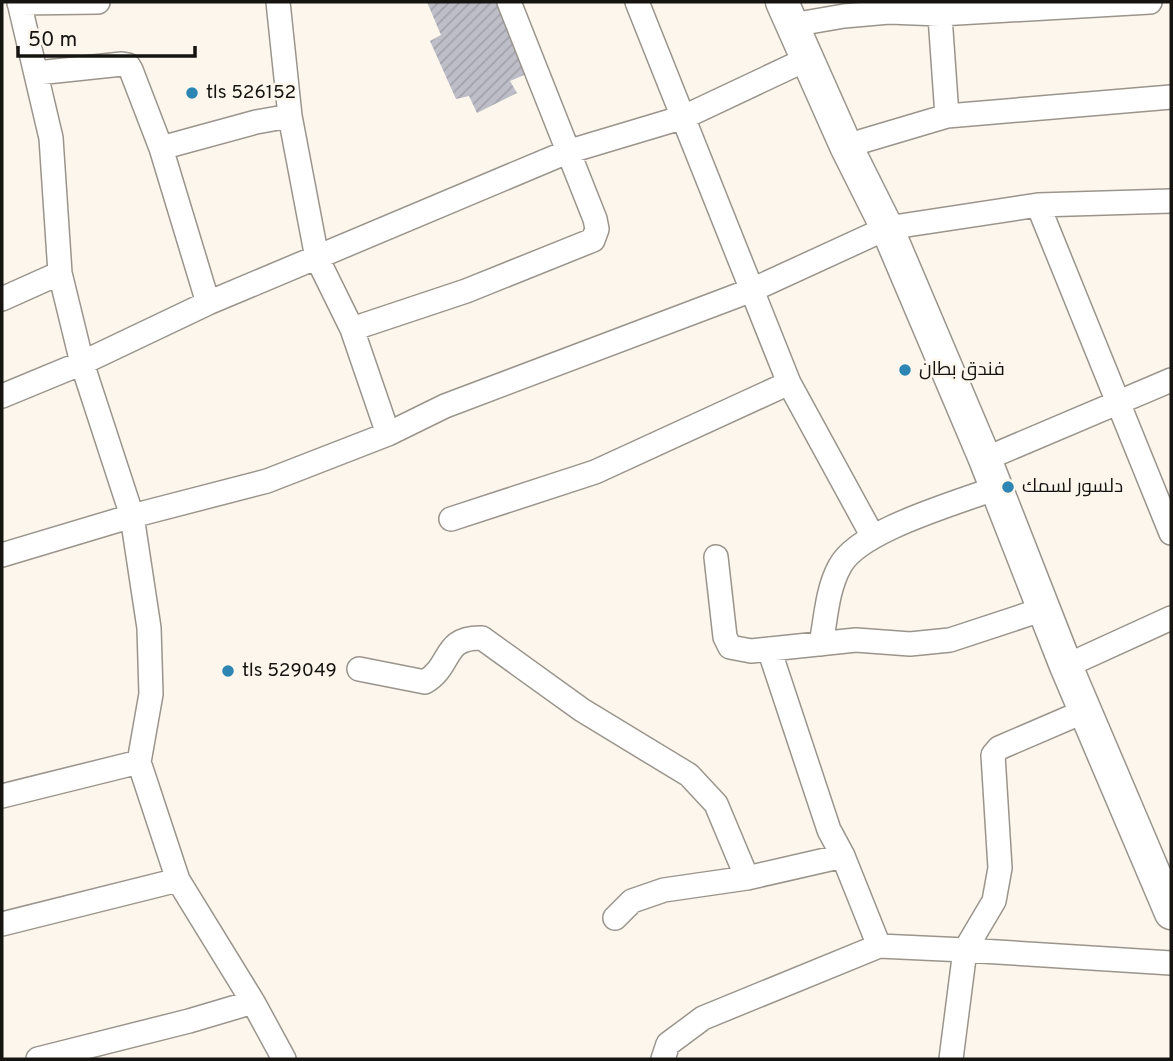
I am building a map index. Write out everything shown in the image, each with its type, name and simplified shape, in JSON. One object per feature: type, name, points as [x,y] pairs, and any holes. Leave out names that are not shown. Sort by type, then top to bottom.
[{"type":"main road","points":[[787,13],[846,146],[887,228],[991,473],[1066,666],[1167,894]]},
{"type":"street","points":[[98,2],[19,3],[51,138],[60,273],[82,363],[132,516],[149,628],[151,694],[139,762],[178,880],[253,1002],[284,1059]]},
{"type":"street","points":[[278,2],[290,116],[317,258],[352,329],[388,434]]},
{"type":"street","points":[[352,329],[466,291],[593,240],[597,229],[595,219],[509,2]]},
{"type":"street","points":[[637,2],[789,383],[872,535]]},
{"type":"street","points":[[787,13],[844,16],[940,8],[1150,2]]},
{"type":"street","points":[[940,8],[947,116]]},
{"type":"street","points":[[2,396],[82,363],[208,303],[567,152],[684,117],[807,59]]},
{"type":"street","points":[[37,73],[128,65],[161,148],[208,303]]},
{"type":"street","points":[[846,146],[947,116],[1171,97]]},
{"type":"street","points":[[161,148],[256,122],[290,116]]},
{"type":"street","points":[[1038,205],[1171,533]]},
{"type":"street","points":[[2,555],[132,516],[267,481],[388,434],[445,406],[752,290],[887,228],[1038,205],[1169,207]]},
{"type":"street","points":[[2,299],[60,273]]},
{"type":"street","points":[[821,644],[831,584],[849,552],[872,535],[991,473],[1117,402],[1171,380]]},
{"type":"street","points":[[451,519],[595,472],[789,383]]},
{"type":"street","points":[[716,557],[725,637],[730,647],[751,651],[856,640],[910,644],[950,640],[1044,610]]},
{"type":"street","points":[[1066,666],[1171,618]]},
{"type":"street","points":[[359,669],[425,682],[435,676],[454,645],[466,638],[482,638],[582,710],[689,775],[716,804],[747,877]]},
{"type":"street","points":[[769,649],[829,830],[843,856],[879,946]]},
{"type":"street","points":[[951,1059],[965,950],[994,901],[1000,867],[993,755],[999,748],[1085,711]]},
{"type":"street","points":[[2,796],[139,762]]},
{"type":"street","points":[[615,918],[632,901],[664,890],[747,877],[843,856]]},
{"type":"street","points":[[2,924],[178,880]]},
{"type":"street","points":[[663,1059],[668,1044],[702,1018],[879,946],[1171,963]]},
{"type":"street","points":[[38,1059],[253,1002]]},
{"type":"building","points":[[427,2],[502,2],[531,72],[510,81],[517,93],[477,113],[469,96],[456,99],[430,41],[441,35]]},
{"type":"place","name":"tls 526152","points":[[192,93]]},
{"type":"place","name":"فندق بطان","points":[[905,370]]},
{"type":"place","name":"دلسور لسمك","points":[[1008,487]]},
{"type":"place","name":"tls 529049","points":[[228,671]]}]
